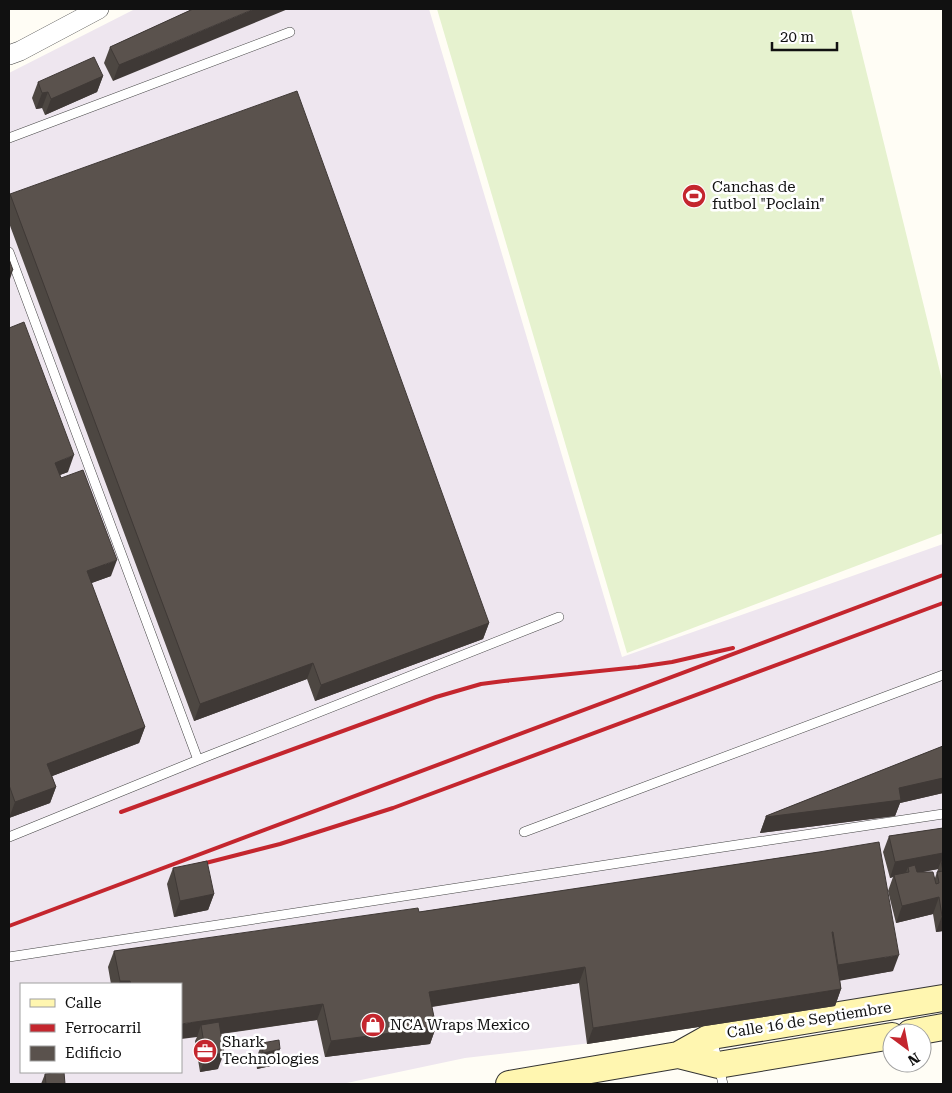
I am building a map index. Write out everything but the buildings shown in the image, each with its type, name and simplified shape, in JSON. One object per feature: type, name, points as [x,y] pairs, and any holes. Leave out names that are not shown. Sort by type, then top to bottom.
[{"type":"main road","name":"Calle 16 de Septiembre","points":[[510,1084],[678,1055],[712,1036],[943,998]]},
{"type":"main road","name":"Calle 16 de Septiembre","points":[[678,1055],[721,1075],[882,1038]]},
{"type":"street","points":[[9,55],[99,9]]},
{"type":"lane","points":[[9,138],[290,32]]},
{"type":"lane","points":[[9,252],[198,760]]},
{"type":"lane","points":[[9,837],[559,617]]},
{"type":"lane","points":[[524,832],[943,675]]},
{"type":"lane","points":[[9,957],[943,814]]},
{"type":"lane","points":[[712,1036],[721,1075]]},
{"type":"shaded area","points":[[135,9],[429,9],[622,657],[943,544],[943,986],[835,1006],[591,1043],[465,1058],[342,1084],[9,1084],[9,73]]},
{"type":"green space","name":"Canchas de futbol \"Poclain\"","points":[[437,9],[851,9],[943,384],[943,533],[627,653]]},
{"type":"railway","points":[[9,926],[943,575]]},
{"type":"railway","points":[[194,866],[280,844],[393,808],[943,603]]},
{"type":"railway","points":[[121,812],[436,697],[481,684],[638,667],[672,662],[733,648]]},
{"type":"place","name":"Canchas de futbol \"Poclain\"","points":[[694,196]]},
{"type":"place","name":"NCA Wraps Mexico","points":[[373,1025]]},
{"type":"place","name":"Shark Technologies","points":[[205,1051]]}]
